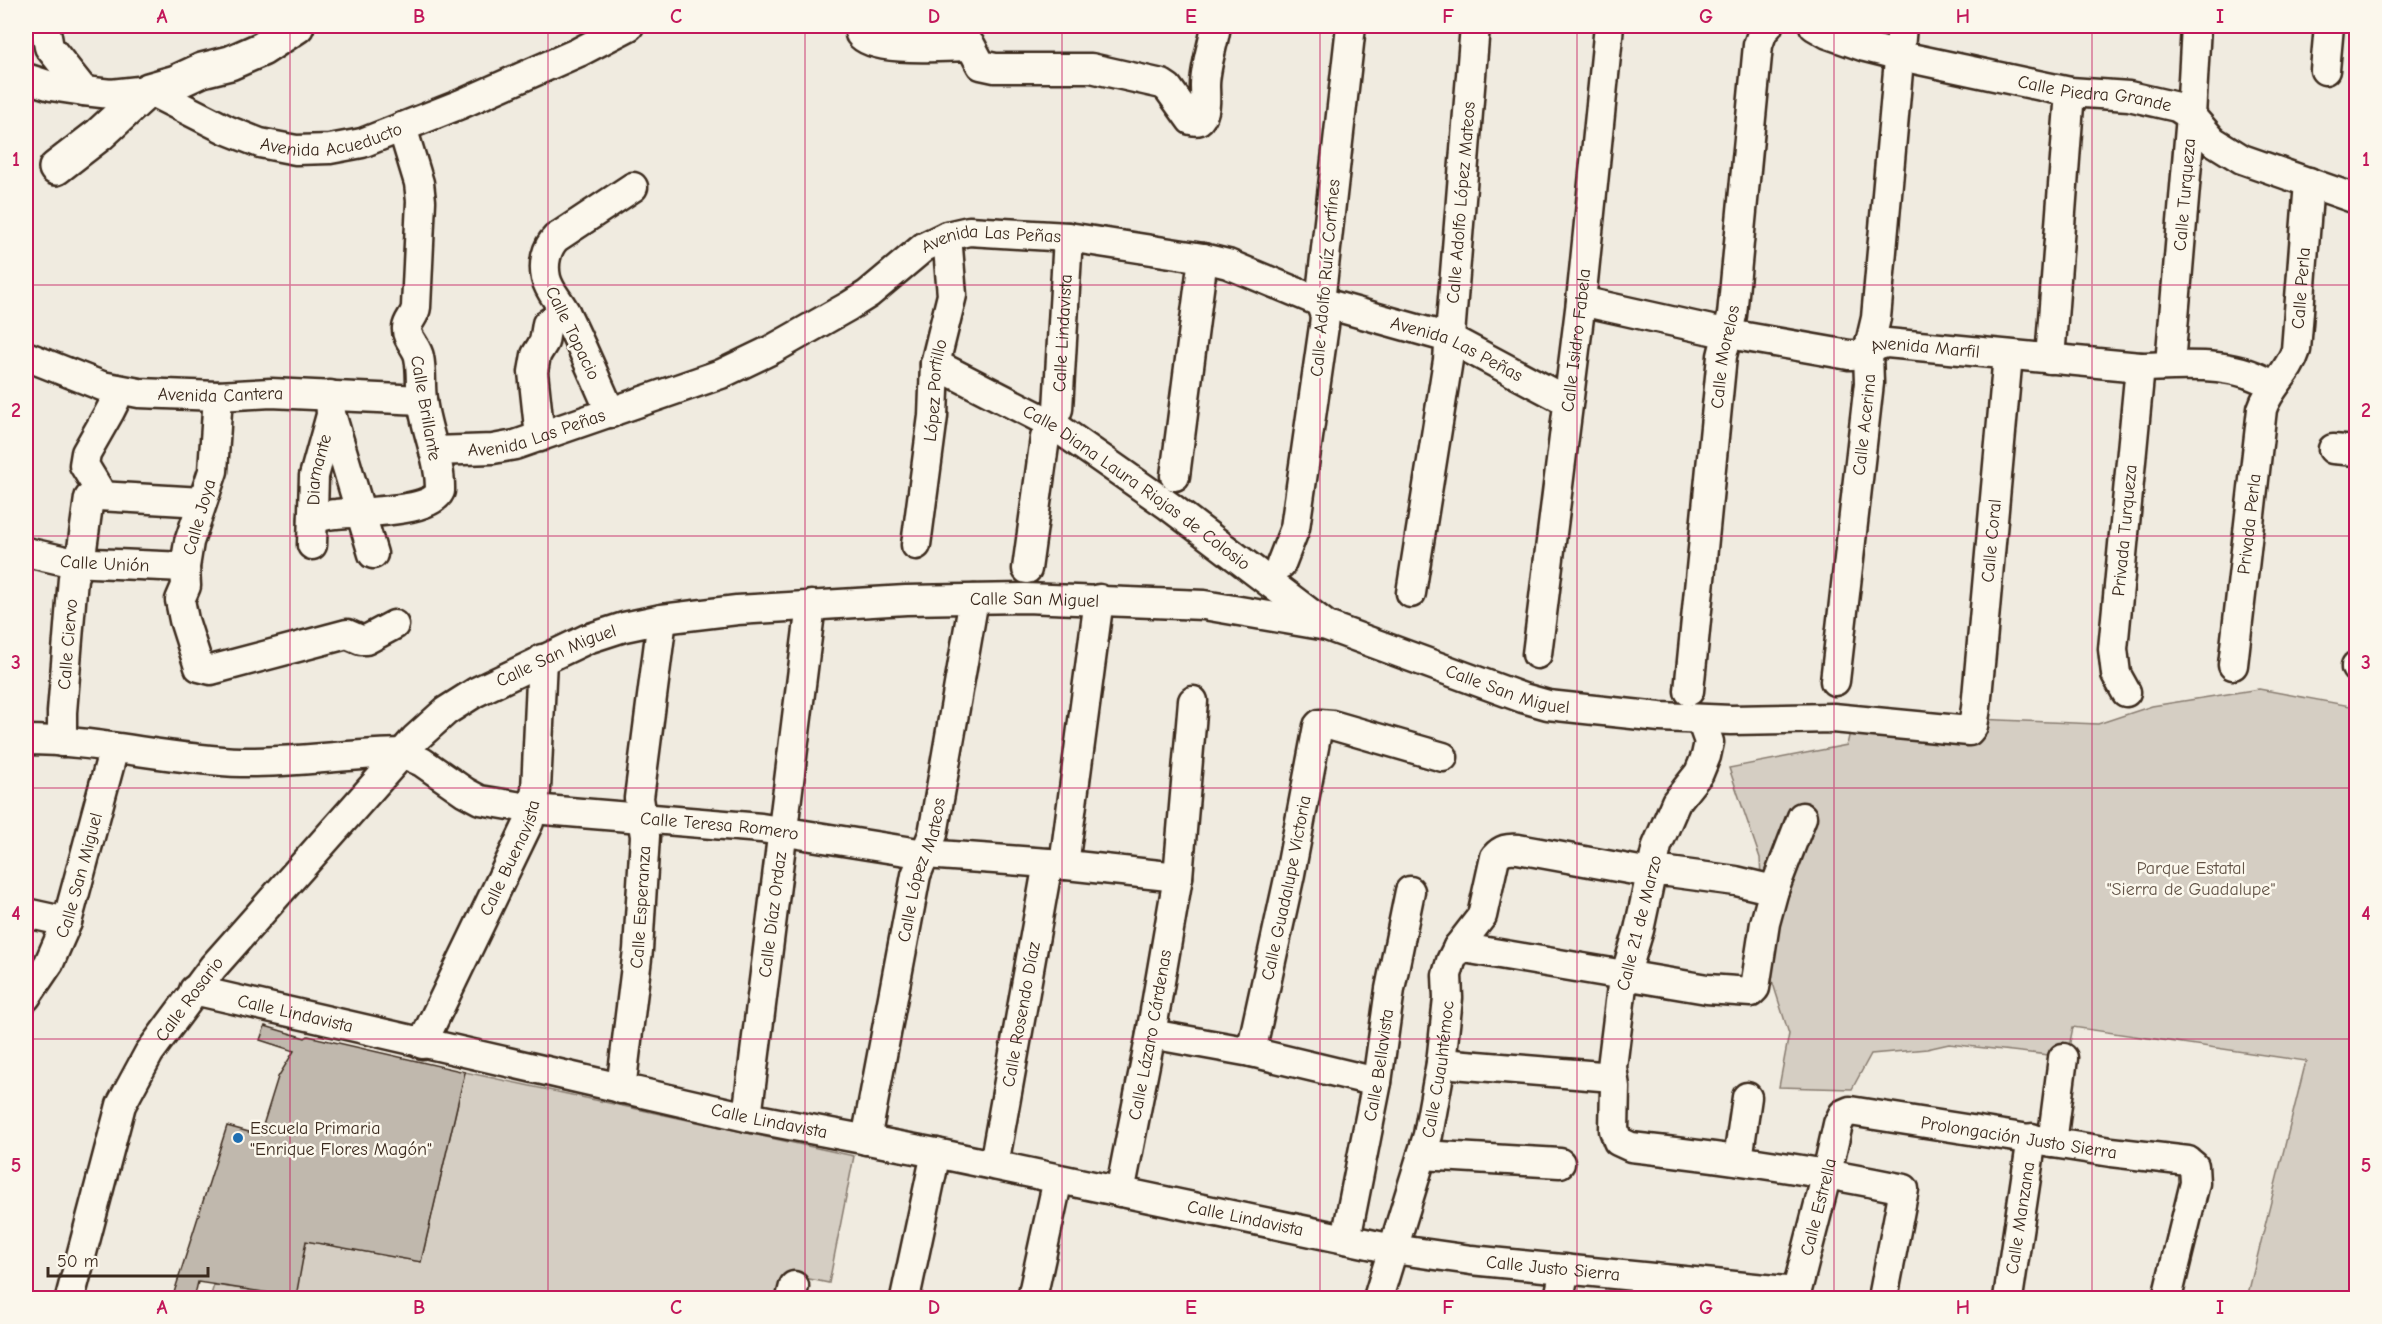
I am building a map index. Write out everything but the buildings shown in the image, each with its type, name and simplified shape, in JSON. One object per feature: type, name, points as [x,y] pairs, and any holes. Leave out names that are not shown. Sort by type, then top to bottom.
[{"type":"main road","points":[[202,70],[219,52],[257,26]]},
{"type":"main road","points":[[56,168],[108,127],[148,90],[176,82],[202,70],[230,63],[262,49],[297,26]]},
{"type":"street","name":"Avenida Acueducto","points":[[148,90],[227,130],[260,143],[296,150],[330,149],[362,143],[460,104],[579,52],[628,26]]},
{"type":"street","points":[[860,34],[868,41],[906,48],[971,46],[981,65],[995,68],[1091,68],[1162,84],[1168,88],[1191,120],[1196,121],[1200,119],[1204,105],[1205,84],[1216,26]]},
{"type":"street","name":"Calle Adolfo Ruíz Cortínes","points":[[1281,564],[1295,528],[1325,316],[1320,302],[1351,26]]},
{"type":"street","name":"Calle Adolfo López Mateos","points":[[1412,593],[1449,338],[1475,26]]},
{"type":"street","name":"Calle Isidro Fabela","points":[[1538,654],[1567,401],[1581,301],[1609,26]]},
{"type":"street","name":"Calle Morelos","points":[[1689,690],[1722,356],[1729,334],[1758,45],[1763,31],[1768,26]]},
{"type":"street","name":"Calle Piedra Grande","points":[[1814,26],[1828,34],[1865,47],[1900,56],[2070,92],[2142,98],[2177,107],[2191,116],[2223,149],[2242,159],[2356,199]]},
{"type":"street","name":"Calle Acerina","points":[[1835,681],[1869,383],[1868,352],[1876,318],[1902,26]]},
{"type":"street","name":"Calle Turqueza","points":[[2170,364],[2191,116],[2196,26]]},
{"type":"street","points":[[2325,70],[2329,26]]},
{"type":"street","points":[[40,38],[84,92]]},
{"type":"street","points":[[26,78],[84,92],[111,94],[148,90]]},
{"type":"street","points":[[2050,359],[2070,92]]},
{"type":"street","name":"Calle Brillante","points":[[312,532],[332,514],[393,510],[426,502],[438,496],[440,484],[422,400],[420,361],[418,351],[407,335],[407,325],[415,314],[416,308],[421,201],[419,183],[402,127]]},
{"type":"street","name":"Calle Perla","points":[[2273,386],[2292,363],[2296,350],[2309,182]]},
{"type":"street","name":"Calle Topacio","points":[[611,413],[565,312],[551,292],[546,279],[546,260],[552,243],[633,187]]},
{"type":"street","name":"Avenida Las Peñas","points":[[434,451],[504,448],[721,374],[773,349],[849,306],[868,294],[911,256],[948,236],[969,231],[1068,237],[1228,264],[1320,302],[1449,338],[1567,401]]},
{"type":"street","name":"López Portillo","points":[[916,545],[933,416],[935,364],[952,295],[948,236]]},
{"type":"street","name":"Calle Lindavista","points":[[1026,569],[1045,438],[1058,409],[1068,237]]},
{"type":"street","points":[[1175,476],[1203,258]]},
{"type":"street","name":"Avenida Marfil","points":[[1581,301],[1729,334],[1849,355],[1860,356],[1877,345],[1887,343],[2140,367],[2170,364],[2210,367],[2258,377],[2273,386]]},
{"type":"street","points":[[540,437],[533,372],[536,355],[544,342],[547,324],[565,312]]},
{"type":"street","name":"Calle Coral","points":[[1973,726],[2008,355]]},
{"type":"street","name":"Avenida Cantera","points":[[26,356],[72,375],[116,389],[139,393],[218,396],[272,393],[331,405],[422,400]]},
{"type":"street","name":"Calle Diana Laura Riojas de Colosio","points":[[935,364],[1052,424],[1169,506],[1327,626]]},
{"type":"street","name":"Privada Turqueza","points":[[2126,692],[2115,674],[2113,649],[2140,367]]},
{"type":"street","name":"Privada Perla","points":[[2233,665],[2262,409],[2273,386]]},
{"type":"street","points":[[116,389],[115,401],[86,453],[84,461],[84,465],[98,488],[99,496],[202,502]]},
{"type":"street","name":"Calle Joya","points":[[218,396],[213,471],[189,542],[185,567],[186,586],[180,600],[199,667],[211,670],[347,634],[366,640],[394,625]]},
{"type":"street","points":[[331,405],[344,462],[373,554]]},
{"type":"street","name":"Diamante","points":[[312,532],[314,476],[331,405]]},
{"type":"street","name":"Calle Ciervo","points":[[62,742],[62,712],[72,589],[75,570],[83,546],[87,502],[92,497],[99,496]]},
{"type":"street","name":"Calle Unión","points":[[26,552],[78,563],[185,567]]},
{"type":"street","name":"Calle San Miguel","points":[[402,753],[446,711],[476,692],[587,639],[624,627],[662,619],[737,610],[974,599],[1099,600],[1204,605],[1327,626],[1548,705],[1698,719],[1833,718],[1964,731],[1969,731],[1973,726]]},
{"type":"street","name":"Calle López Mateos","points":[[866,1140],[916,875],[933,834],[974,599]]},
{"type":"street","name":"Calle Rosendo Díaz","points":[[994,1165],[1056,864],[1099,600]]},
{"type":"street","name":"Calle Díaz Ordaz","points":[[747,1117],[811,605]]},
{"type":"street","name":"Calle Esperanza","points":[[621,1089],[638,950],[645,836],[640,817],[639,798],[662,619]]},
{"type":"street","name":"Calle Buenavista","points":[[422,1044],[524,834],[533,809],[542,659]]},
{"type":"street","name":"Calle Lázaro Cárdenas","points":[[1120,1192],[1152,1034],[1178,877],[1193,701]]},
{"type":"street","name":"Calle 21 de Marzo","points":[[1698,719],[1709,742],[1706,756],[1699,772],[1676,802],[1657,846],[1634,953],[1626,976],[1612,1052],[1614,1130],[1618,1141],[1631,1147],[1738,1159]]},
{"type":"street","name":"Calle Guadalupe Victoria","points":[[1251,1052],[1290,874],[1316,730],[1320,724],[1332,725],[1443,757]]},
{"type":"street","points":[[26,740],[242,762],[402,753]]},
{"type":"street","name":"Calle San Miguel","points":[[26,997],[49,963],[67,922],[114,748]]},
{"type":"street","name":"Calle Teresa Romero","points":[[402,753],[422,762],[480,800],[533,809],[784,831],[925,854],[1056,864]]},
{"type":"street","name":"Calle Rosario","points":[[70,1299],[121,1105],[149,1053],[194,990],[402,753]]},
{"type":"street","points":[[1458,948],[1707,989],[1751,992],[1755,988],[1764,923],[1802,817]]},
{"type":"street","name":"Calle Cuauhtémoc","points":[[1378,1299],[1428,1135],[1441,1063],[1448,998],[1447,975],[1458,948],[1482,916],[1495,857],[1505,850],[1518,849],[1652,873]]},
{"type":"street","points":[[1056,864],[1178,877]]},
{"type":"street","points":[[1652,873],[1669,872],[1736,881],[1774,890]]},
{"type":"street","name":"Calle Bellavista","points":[[1346,1239],[1377,1082],[1390,989],[1410,891]]},
{"type":"street","points":[[26,913],[67,922]]},
{"type":"street","name":"Calle Lindavista","points":[[194,990],[747,1117],[936,1153],[1346,1239]]},
{"type":"street","points":[[1152,1034],[1251,1052],[1377,1082]]},
{"type":"street","name":"Calle Manzana","points":[[2008,1299],[2042,1140],[2063,1058]]},
{"type":"street","points":[[1441,1063],[1613,1077]]},
{"type":"street","points":[[1747,1096],[1738,1159],[1827,1173],[1904,1189],[1883,1299]]},
{"type":"street","name":"Prolongación Justo Sierra","points":[[1843,1114],[1850,1111],[1861,1111],[2188,1161],[2194,1166],[2195,1183],[2167,1299]]},
{"type":"street","name":"Calle Estrella","points":[[1796,1295],[1838,1124],[1843,1114]]},
{"type":"street","points":[[905,1299],[936,1153]]},
{"type":"street","points":[[1422,1155],[1560,1163]]},
{"type":"street","points":[[1032,1299],[1058,1179]]},
{"type":"street","name":"Calle Justo Sierra","points":[[1346,1239],[1393,1249],[1472,1260],[1565,1269],[1699,1290],[1796,1295]]},
{"type":"street","points":[[1559,1299],[1565,1269]]},
{"type":"green space","name":"Parque Estatal \"Sierra de Guadalupe\"","points":[[2259,689],[2356,707],[2356,1298],[2247,1298],[2306,1061],[2073,1027],[2067,1057],[1949,1044],[1927,1049],[1871,1054],[1852,1089],[1779,1087],[1789,1034],[1765,958],[1760,858],[1729,768],[1847,745],[1850,732],[1977,719],[2098,724],[2152,706]]},
{"type":"green space","points":[[465,1072],[854,1156],[829,1283],[795,1276],[788,1298],[210,1298],[214,1285],[295,1296],[306,1241],[421,1262]]},
{"type":"place","name":"Escuela Primaria \"Enrique Flores Magón\"","points":[[238,1138]]}]
